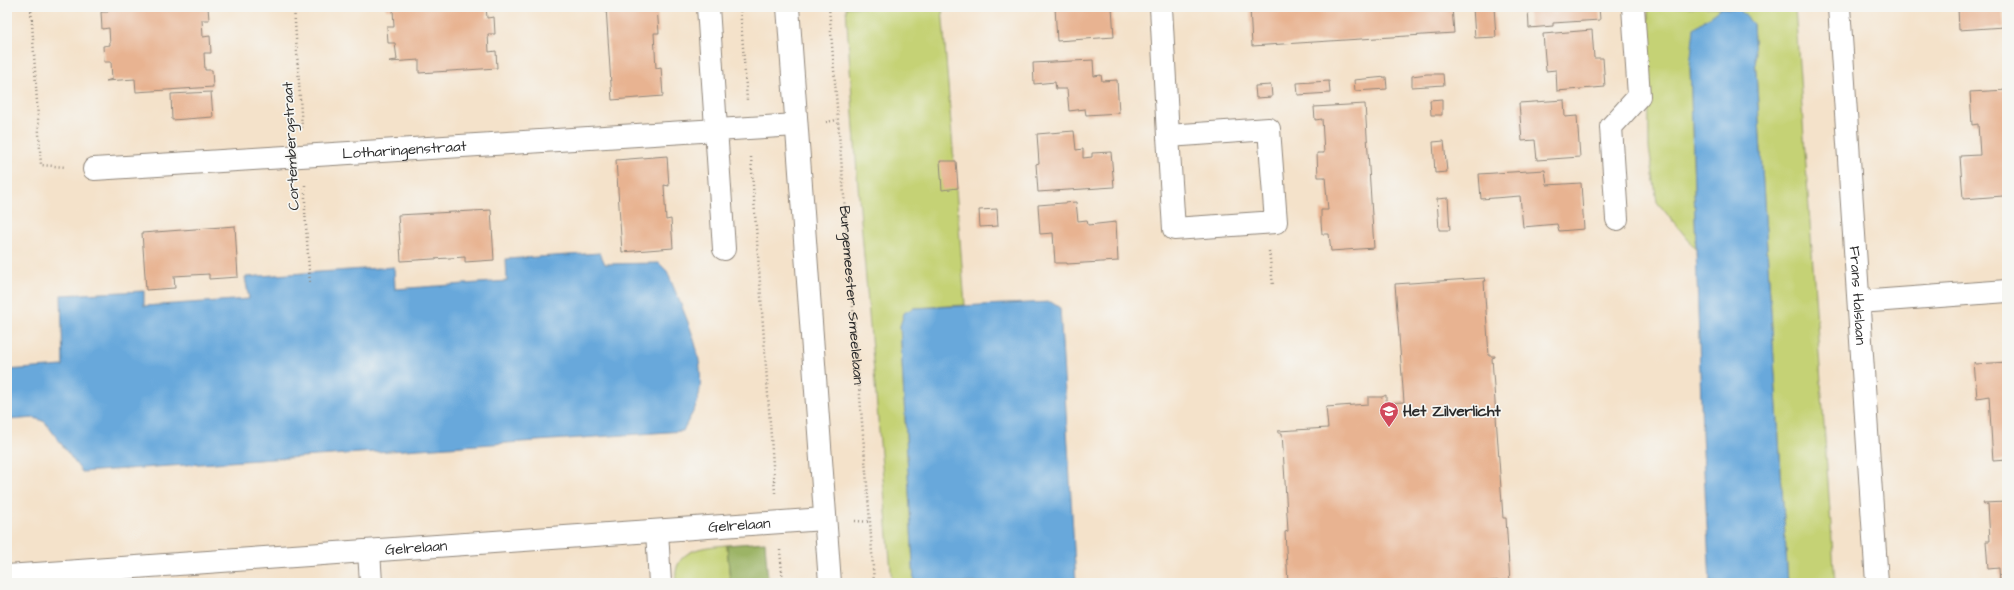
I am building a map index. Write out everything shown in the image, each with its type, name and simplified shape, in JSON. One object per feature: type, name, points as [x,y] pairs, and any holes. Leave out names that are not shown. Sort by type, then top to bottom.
[{"type":"street","points":[[708,7],[724,248]]},
{"type":"street","points":[[788,7],[824,519],[830,583]]},
{"type":"street","points":[[1161,7],[1168,136],[1174,229],[1276,222],[1269,129],[1168,136]]},
{"type":"street","points":[[1617,219],[1611,127],[1639,96],[1633,7]]},
{"type":"street","name":"Frans Halslaan","points":[[1839,7],[1860,302],[1877,583]]},
{"type":"street","name":"Lotharingenstraat","points":[[94,169],[796,125]]},
{"type":"street","points":[[1860,302],[2007,291]]},
{"type":"street","name":"Gelrelaan","points":[[7,576],[824,519]]},
{"type":"street","points":[[657,531],[660,583]]},
{"type":"street","points":[[369,551],[371,583]]},
{"type":"path","points":[[31,7],[41,165],[94,169]]},
{"type":"path","name":"Cortembergstraat","points":[[294,7],[304,156],[305,211],[310,284]]},
{"type":"path","points":[[740,7],[783,583]]},
{"type":"path","name":"Burgemeester Smeelelaan","points":[[829,7],[870,514],[874,583]]},
{"type":"path","points":[[1265,223],[1273,285]]},
{"type":"green space","points":[[846,7],[942,7],[965,305],[913,308],[900,326],[914,583],[892,583],[857,174]]},
{"type":"green space","points":[[1648,7],[1795,7],[1835,583],[1788,583],[1753,24],[1690,65],[1696,249],[1657,202],[1649,148]]},
{"type":"green space","points":[[765,542],[768,583],[730,583],[727,545]]},
{"type":"green space","points":[[727,545],[730,583],[676,583],[676,572],[679,563],[684,557],[699,549]]},
{"type":"water","points":[[1721,8],[1739,9],[1753,24],[1788,583],[1710,583],[1702,433],[1690,65],[1694,28]]},
{"type":"water","points":[[600,253],[605,264],[659,263],[667,271],[692,334],[700,367],[698,400],[683,431],[82,472],[45,422],[35,418],[7,420],[7,370],[63,366],[61,295],[144,291],[144,306],[249,299],[245,277],[394,267],[395,289],[507,281],[506,259]]},
{"type":"water","points":[[1051,302],[1060,308],[1076,583],[914,583],[900,326],[904,313],[913,308]]},
{"type":"building","points":[[107,7],[208,7],[209,20],[202,20],[203,37],[210,36],[211,53],[204,53],[205,70],[212,70],[213,87],[136,92],[135,79],[106,81],[112,79],[111,62],[104,62],[103,46],[110,45],[109,28],[102,29],[101,12],[108,12]]},
{"type":"building","points":[[386,7],[486,7],[487,18],[494,17],[495,34],[488,34],[489,52],[496,51],[497,68],[419,73],[419,60],[390,62],[389,61],[397,60],[395,43],[388,43],[387,27],[394,27],[393,9],[386,10]]},
{"type":"building","points":[[606,7],[657,7],[659,33],[654,33],[656,68],[661,67],[663,96],[612,100]]},
{"type":"building","points":[[1055,7],[1112,7],[1114,37],[1057,41]]},
{"type":"building","points":[[1250,7],[1452,7],[1454,33],[1252,46]]},
{"type":"building","points":[[1473,7],[1494,7],[1496,37],[1475,38]]},
{"type":"building","points":[[1528,7],[1599,7],[1600,20],[1553,23],[1553,26],[1529,28]]},
{"type":"building","points":[[1958,7],[2002,7],[2004,27],[1959,30]]},
{"type":"building","points":[[1592,30],[1594,58],[1603,58],[1605,87],[1557,91],[1556,70],[1546,71],[1543,34]]},
{"type":"building","points":[[1093,60],[1094,76],[1101,75],[1102,81],[1117,80],[1119,113],[1086,115],[1085,109],[1069,111],[1067,89],[1056,89],[1055,82],[1034,84],[1033,63]]},
{"type":"building","points":[[1443,74],[1444,85],[1412,87],[1412,76]]},
{"type":"building","points":[[1386,77],[1387,89],[1355,91],[1354,80]]},
{"type":"building","points":[[1329,81],[1330,93],[1298,95],[1297,83]]},
{"type":"building","points":[[1271,85],[1272,97],[1256,98],[1255,86]]},
{"type":"building","points":[[2007,90],[2007,199],[2003,196],[1963,199],[1960,156],[1980,155],[1978,124],[1972,125],[1970,92]]},
{"type":"building","points":[[211,92],[213,117],[172,120],[171,94]]},
{"type":"building","points":[[1442,99],[1442,115],[1431,115],[1430,100]]},
{"type":"building","points":[[1564,100],[1565,117],[1577,116],[1580,157],[1537,160],[1535,140],[1522,141],[1519,103]]},
{"type":"building","points":[[1365,104],[1374,248],[1331,251],[1329,234],[1322,234],[1321,210],[1328,210],[1325,177],[1318,177],[1317,153],[1324,153],[1322,119],[1315,120],[1314,107]]},
{"type":"building","points":[[1074,131],[1076,150],[1083,149],[1083,158],[1092,157],[1092,153],[1111,152],[1114,187],[1038,192],[1036,164],[1039,163],[1037,134]]},
{"type":"building","points":[[1444,141],[1447,172],[1435,173],[1433,142]]},
{"type":"building","points":[[667,156],[669,186],[664,185],[666,220],[671,219],[673,248],[622,252],[616,160]]},
{"type":"building","points":[[940,161],[956,161],[958,188],[942,190]]},
{"type":"building","points":[[1545,170],[1547,185],[1581,183],[1584,229],[1559,231],[1557,224],[1523,227],[1520,196],[1481,199],[1479,174]]},
{"type":"building","points":[[1448,198],[1450,230],[1439,230],[1437,199]]},
{"type":"building","points":[[1076,202],[1078,221],[1087,220],[1088,225],[1116,222],[1118,261],[1067,264],[1055,263],[1053,233],[1040,234],[1038,205]]},
{"type":"building","points":[[997,209],[998,226],[980,227],[979,210]]},
{"type":"building","points":[[491,210],[494,260],[465,262],[465,257],[401,261],[398,215]]},
{"type":"building","points":[[235,226],[238,277],[209,279],[209,274],[174,276],[175,288],[146,290],[142,233]]},
{"type":"building","points":[[1485,278],[1489,356],[1495,356],[1492,358],[1503,518],[1506,518],[1510,583],[1509,580],[1463,583],[1288,583],[1285,532],[1288,531],[1282,433],[1278,433],[1278,431],[1328,428],[1326,407],[1368,404],[1368,397],[1382,397],[1386,395],[1386,403],[1404,402],[1395,284]]},
{"type":"building","points":[[1974,362],[1976,364],[2007,362],[2007,460],[1993,461],[1989,396],[1977,398]]},
{"type":"building","points":[[2007,502],[2007,583],[2000,583],[1999,568],[1988,569],[1986,541],[1990,541],[1988,504],[1984,505],[1983,503]]},
{"type":"place","name":"Het Zilverlicht","points":[[1389,428]]}]
